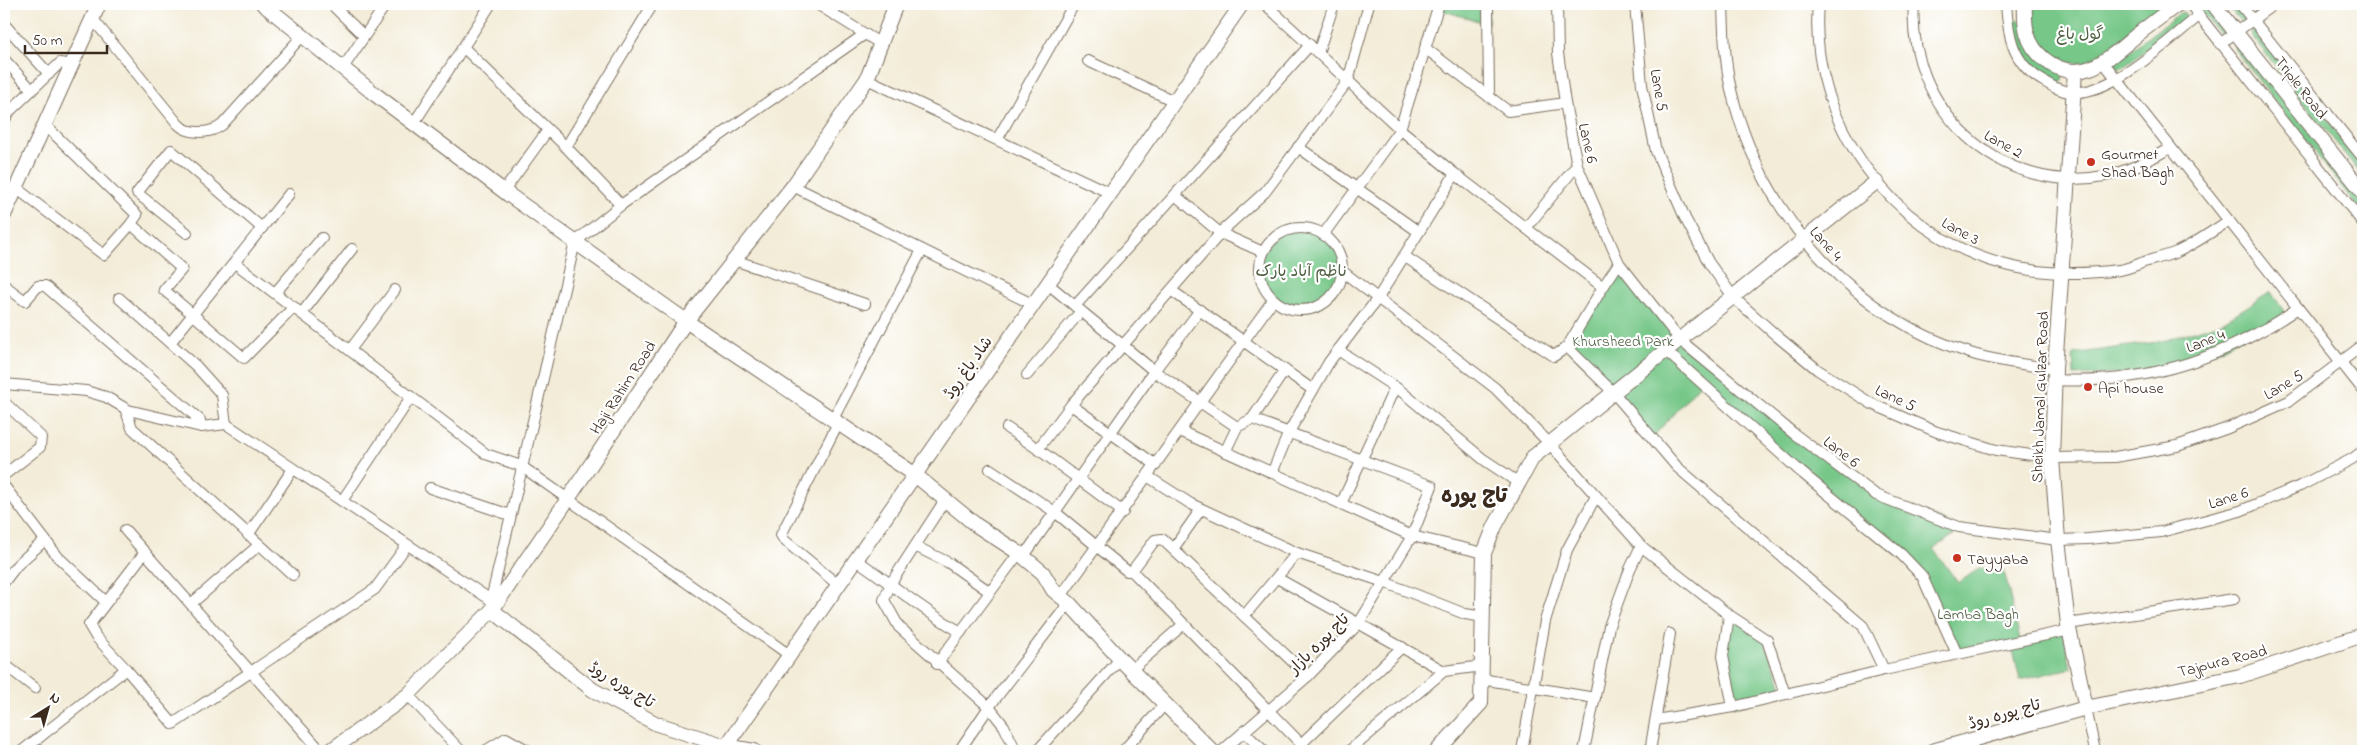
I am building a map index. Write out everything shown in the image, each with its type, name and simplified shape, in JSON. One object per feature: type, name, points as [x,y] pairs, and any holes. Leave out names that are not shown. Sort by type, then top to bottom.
[{"type":"main road","points":[[6,206],[16,188],[99,4]]},
{"type":"main road","points":[[263,4],[414,123],[575,242],[686,321],[914,474],[976,525],[1021,555],[1043,574],[1053,590],[1065,600],[1120,659],[1212,751]]},
{"type":"main road","name":"Haji Rahim Road","points":[[330,751],[408,695],[491,605],[568,499],[686,321],[793,186],[867,79],[896,4]]},
{"type":"main road","name":"شاد باغ روڈ","points":[[725,748],[788,654],[1242,4]]},
{"type":"main road","points":[[2020,4],[2025,4],[2024,29],[2037,54],[2049,63],[2075,71],[2089,69],[2104,63],[2178,4]]},
{"type":"main road","name":"Triple Road","points":[[2213,4],[2363,192]]},
{"type":"main road","name":"Sheikh Jamal Gulzar Road","points":[[2075,71],[2055,374],[2052,458],[2058,540],[2069,627],[2086,708]]},
{"type":"main road","points":[[1437,751],[1481,703],[1484,552],[1495,526],[1534,457],[1549,443],[1734,298],[1876,182]]},
{"type":"main road","name":"تاج پورہ روڈ","points":[[491,605],[593,690],[657,724],[725,748],[754,751]]},
{"type":"main road","name":"Tajpura Road","points":[[2086,708],[2240,676],[2363,635]]},
{"type":"main road","name":"تاج پورہ روڈ","points":[[1932,751],[1972,746],[2086,708]]},
{"type":"street","points":[[331,4],[364,36]]},
{"type":"street","points":[[342,68],[386,4]]},
{"type":"street","points":[[414,123],[491,4]]},
{"type":"street","points":[[566,147],[653,4]]},
{"type":"street","points":[[818,4],[881,44]]},
{"type":"street","points":[[998,138],[1074,4]]},
{"type":"street","points":[[1265,4],[1400,129],[1455,174],[1603,287]]},
{"type":"street","points":[[1318,53],[1334,4]]},
{"type":"street","points":[[1038,449],[1071,405],[1172,291],[1220,233],[1265,192],[1348,81],[1369,4]]},
{"type":"street","points":[[1323,235],[1400,129],[1439,4]]},
{"type":"street","points":[[1488,4],[1488,97]]},
{"type":"street","name":"Lane 6","points":[[1557,4],[1558,53],[1565,103],[1578,165],[1619,263],[1680,340],[1793,433],[1876,495],[1959,527],[2058,540],[2161,532],[2240,511],[2300,486],[2352,459],[2363,451]]},
{"type":"street","name":"Lane 5","points":[[1635,4],[1642,85],[1656,151],[1684,218],[1708,263],[1734,298],[1818,370],[1872,404],[1937,432],[1996,450],[2052,458],[2115,457],[2177,446],[2228,428],[2289,401],[2363,345]]},
{"type":"street","name":"Lane 4","points":[[1723,4],[1725,54],[1734,104],[1748,144],[1774,198],[1803,240],[1844,281],[1897,321],[1934,339],[1974,354],[2079,381],[2151,375],[2212,356],[2268,329],[2298,308]]},
{"type":"street","name":"Lane 3","points":[[1818,4],[1816,25],[1824,81],[1844,135],[1876,182],[1897,204],[1920,224],[1959,247],[2001,264],[2031,271],[2061,274],[2121,270],[2178,252],[2229,220]]},
{"type":"street","name":"Lane 2","points":[[1914,4],[1913,22],[1917,56],[1929,88],[1948,118],[1972,142],[2001,161],[2033,174],[2067,179],[2103,177],[2138,166],[2170,148]]},
{"type":"street","points":[[2006,4],[2008,31],[2016,56],[2030,73],[2058,90],[2073,92],[2096,88],[2118,80],[2199,16]]},
{"type":"street","points":[[2190,4],[2363,223]]},
{"type":"street","points":[[2240,4],[2363,158]]},
{"type":"street","points":[[2220,44],[2235,31],[2274,4]]},
{"type":"street","points":[[92,18],[178,124],[189,131],[212,130],[222,125],[302,35]]},
{"type":"street","points":[[4,24],[48,74]]},
{"type":"street","points":[[4,384],[86,391],[106,398],[125,408],[201,427],[226,424],[407,544],[491,605],[521,466],[575,242],[621,205],[865,34]]},
{"type":"street","points":[[1027,375],[1078,308],[1175,195],[1310,45]]},
{"type":"street","points":[[464,48],[566,147],[621,205]]},
{"type":"street","points":[[1425,48],[1508,111],[1565,103]]},
{"type":"street","points":[[4,59],[32,90]]},
{"type":"street","points":[[1088,61],[1174,101]]},
{"type":"street","points":[[4,118],[60,62],[72,65]]},
{"type":"street","points":[[2104,63],[2363,390]]},
{"type":"street","points":[[867,79],[998,138],[1110,193]]},
{"type":"street","points":[[16,188],[104,255],[131,224],[137,214],[45,125]]},
{"type":"street","points":[[504,190],[548,130]]},
{"type":"street","points":[[1298,147],[1419,232]]},
{"type":"street","points":[[187,233],[137,193],[171,150],[262,228]]},
{"type":"street","points":[[1526,228],[1578,165]]},
{"type":"street","points":[[1272,473],[1289,432],[1313,390],[1338,350],[1378,298],[1455,174]]},
{"type":"street","points":[[793,186],[1032,304]]},
{"type":"street","points":[[170,343],[289,194]]},
{"type":"street","points":[[1175,195],[1220,233],[1263,252]]},
{"type":"street","points":[[131,224],[182,269],[164,290],[244,358],[298,310],[352,249]]},
{"type":"street","points":[[1296,228],[1310,229],[1323,235],[1333,244],[1340,257],[1342,271],[1339,284],[1333,296],[1311,310],[1297,311],[1284,308],[1273,300],[1265,290],[1260,278],[1259,265],[1263,252],[1271,240],[1282,232],[1296,228]]},
{"type":"street","points":[[275,293],[322,238]]},
{"type":"street","points":[[837,584],[784,540],[781,535],[922,250]]},
{"type":"street","points":[[1404,256],[1554,356],[1567,347],[1619,263]]},
{"type":"street","points":[[734,260],[864,304]]},
{"type":"street","points":[[235,262],[486,454],[521,466],[788,654]]},
{"type":"street","points":[[1342,271],[1495,388],[1549,443],[1642,546],[1729,615],[1767,640],[1785,694]]},
{"type":"street","points":[[1047,283],[1154,371],[1200,404],[1237,427]]},
{"type":"street","points":[[4,285],[25,300],[38,286],[45,286],[200,420],[201,427]]},
{"type":"street","points":[[350,350],[395,290]]},
{"type":"street","points":[[1172,291],[1313,390]]},
{"type":"street","points":[[119,298],[196,366],[222,395],[226,424]]},
{"type":"street","points":[[959,751],[1065,600],[1097,548],[1147,476],[1245,342],[1273,300]]},
{"type":"street","points":[[937,664],[990,592],[1055,512],[1154,371],[1200,310]]},
{"type":"street","points":[[1567,347],[1614,392],[1677,467],[1863,626],[1884,670]]},
{"type":"street","points":[[1338,350],[1395,387],[1483,459],[1518,483]]},
{"type":"street","points":[[1666,352],[1801,472],[1901,554],[1922,576],[1957,654]]},
{"type":"street","points":[[1225,452],[1237,427],[1252,418],[1285,370]]},
{"type":"street","points":[[1341,504],[1395,387]]},
{"type":"street","points":[[342,501],[411,397]]},
{"type":"street","points":[[4,402],[41,437],[42,442],[40,447],[4,475]]},
{"type":"street","points":[[1071,405],[1156,466]]},
{"type":"street","points":[[125,408],[132,428],[293,575]]},
{"type":"street","points":[[1252,418],[1362,460]]},
{"type":"street","points":[[1007,428],[1123,512]]},
{"type":"street","points":[[1180,431],[1412,536],[1484,552]]},
{"type":"street","name":"تاج پورہ بازار","points":[[1222,751],[1308,676],[1359,623],[1412,536],[1432,486],[1362,460]]},
{"type":"street","points":[[248,535],[293,469]]},
{"type":"street","points":[[990,469],[1055,512],[1127,571],[1132,571],[1305,748],[1402,647]]},
{"type":"street","points":[[1147,476],[1201,509],[1297,553],[1384,582],[1465,614],[1484,617]]},
{"type":"street","points":[[4,486],[58,556],[106,602]]},
{"type":"street","points":[[430,488],[510,515]]},
{"type":"street","points":[[1522,751],[1545,621],[1567,550],[1596,496]]},
{"type":"street","points":[[945,500],[891,583],[884,600],[899,627],[937,664],[989,708],[1004,726],[1016,751]]},
{"type":"street","points":[[1173,549],[1201,509]]},
{"type":"street","points":[[125,530],[321,751]]},
{"type":"street","points":[[1132,571],[1158,538],[1173,549],[1308,676]]},
{"type":"street","points":[[4,582],[17,565],[45,540]]},
{"type":"street","points":[[145,552],[89,625],[96,637],[173,724],[375,589],[407,544]]},
{"type":"street","points":[[191,604],[259,545]]},
{"type":"street","points":[[915,546],[949,563],[990,592]]},
{"type":"street","points":[[1584,751],[1609,626],[1630,569],[1642,546]]},
{"type":"street","points":[[1244,616],[1297,553]]},
{"type":"street","points":[[855,559],[891,583],[933,616],[960,632]]},
{"type":"street","points":[[1277,578],[1444,671],[1482,672],[1533,687],[1595,698]]},
{"type":"street","points":[[1656,720],[1733,707],[2069,627],[2234,599]]},
{"type":"street","points":[[1729,615],[1723,656],[1733,707]]},
{"type":"street","points":[[1131,670],[1184,624]]},
{"type":"street","points":[[1650,751],[1670,634]]},
{"type":"street","points":[[1037,751],[1120,659]]},
{"type":"street","points":[[4,664],[35,688]]},
{"type":"street","points":[[22,751],[126,669]]},
{"type":"street","points":[[1349,751],[1444,671]]},
{"type":"street","points":[[408,695],[462,751]]},
{"type":"street","points":[[1123,751],[1165,704]]},
{"type":"street","name":"Sheikh Jamal Gulzar Road","points":[[2086,708],[2095,751]]},
{"type":"street","points":[[1244,732],[1264,751]]},
{"type":"street","points":[[485,751],[506,738],[529,751]]},
{"type":"green space","points":[[1439,4],[1488,4],[1488,24],[1437,9]]},
{"type":"green space","name":"گول باغ","points":[[2030,4],[2171,4],[2116,48],[2092,61],[2072,63],[2049,54],[2038,43],[2033,29]]},
{"type":"green space","points":[[2195,4],[2207,4],[2228,34],[2224,37],[2220,35]]},
{"type":"green space","points":[[2226,4],[2236,4],[2246,20],[2241,22]]},
{"type":"green space","points":[[2180,13],[2185,13],[2186,20],[2122,68],[2115,68],[2116,61]]},
{"type":"green space","points":[[2015,19],[2020,21],[2063,75],[2062,81],[2058,82],[2046,76],[2030,65],[2025,59],[2011,21]]},
{"type":"green space","points":[[2252,28],[2256,29],[2363,164],[2363,177],[2251,35]]},
{"type":"green space","points":[[2238,44],[2363,197],[2363,214],[2235,50],[2234,46]]},
{"type":"green space","name":"ناظم آباد پارک","points":[[1301,229],[1317,232],[1330,241],[1339,254],[1342,270],[1339,286],[1330,299],[1317,308],[1301,311],[1285,308],[1272,299],[1263,286],[1260,270],[1263,254],[1272,241],[1285,232]]},
{"type":"green space","points":[[1619,263],[1680,340],[1876,495],[1959,527],[1955,534],[1934,549],[1958,583],[1980,568],[2004,571],[2020,640],[2063,631],[2071,668],[2020,680],[2011,642],[1957,654],[1922,576],[1701,383],[1652,438],[1567,347]]},
{"type":"green space","points":[[2271,292],[2286,314],[2222,348],[2153,372],[2074,376],[2073,354],[2163,341],[2222,322]]},
{"type":"green space","points":[[1729,615],[1762,635],[1785,694],[1733,707],[1723,656]]},
{"type":"place","name":"Gourmet Shad Bagh","points":[[2091,162]]},
{"type":"place","name":"Api house","points":[[2088,387]]},
{"type":"place","name":"Tayyaba","points":[[1957,558]]},
{"type":"district","name":"تاج پورہ","points":[[1474,495]]},
{"type":"park label","name":"Khursheed Park","points":[[1623,340]]},
{"type":"park label","name":"Lamba Bagh","points":[[1978,613]]}]
